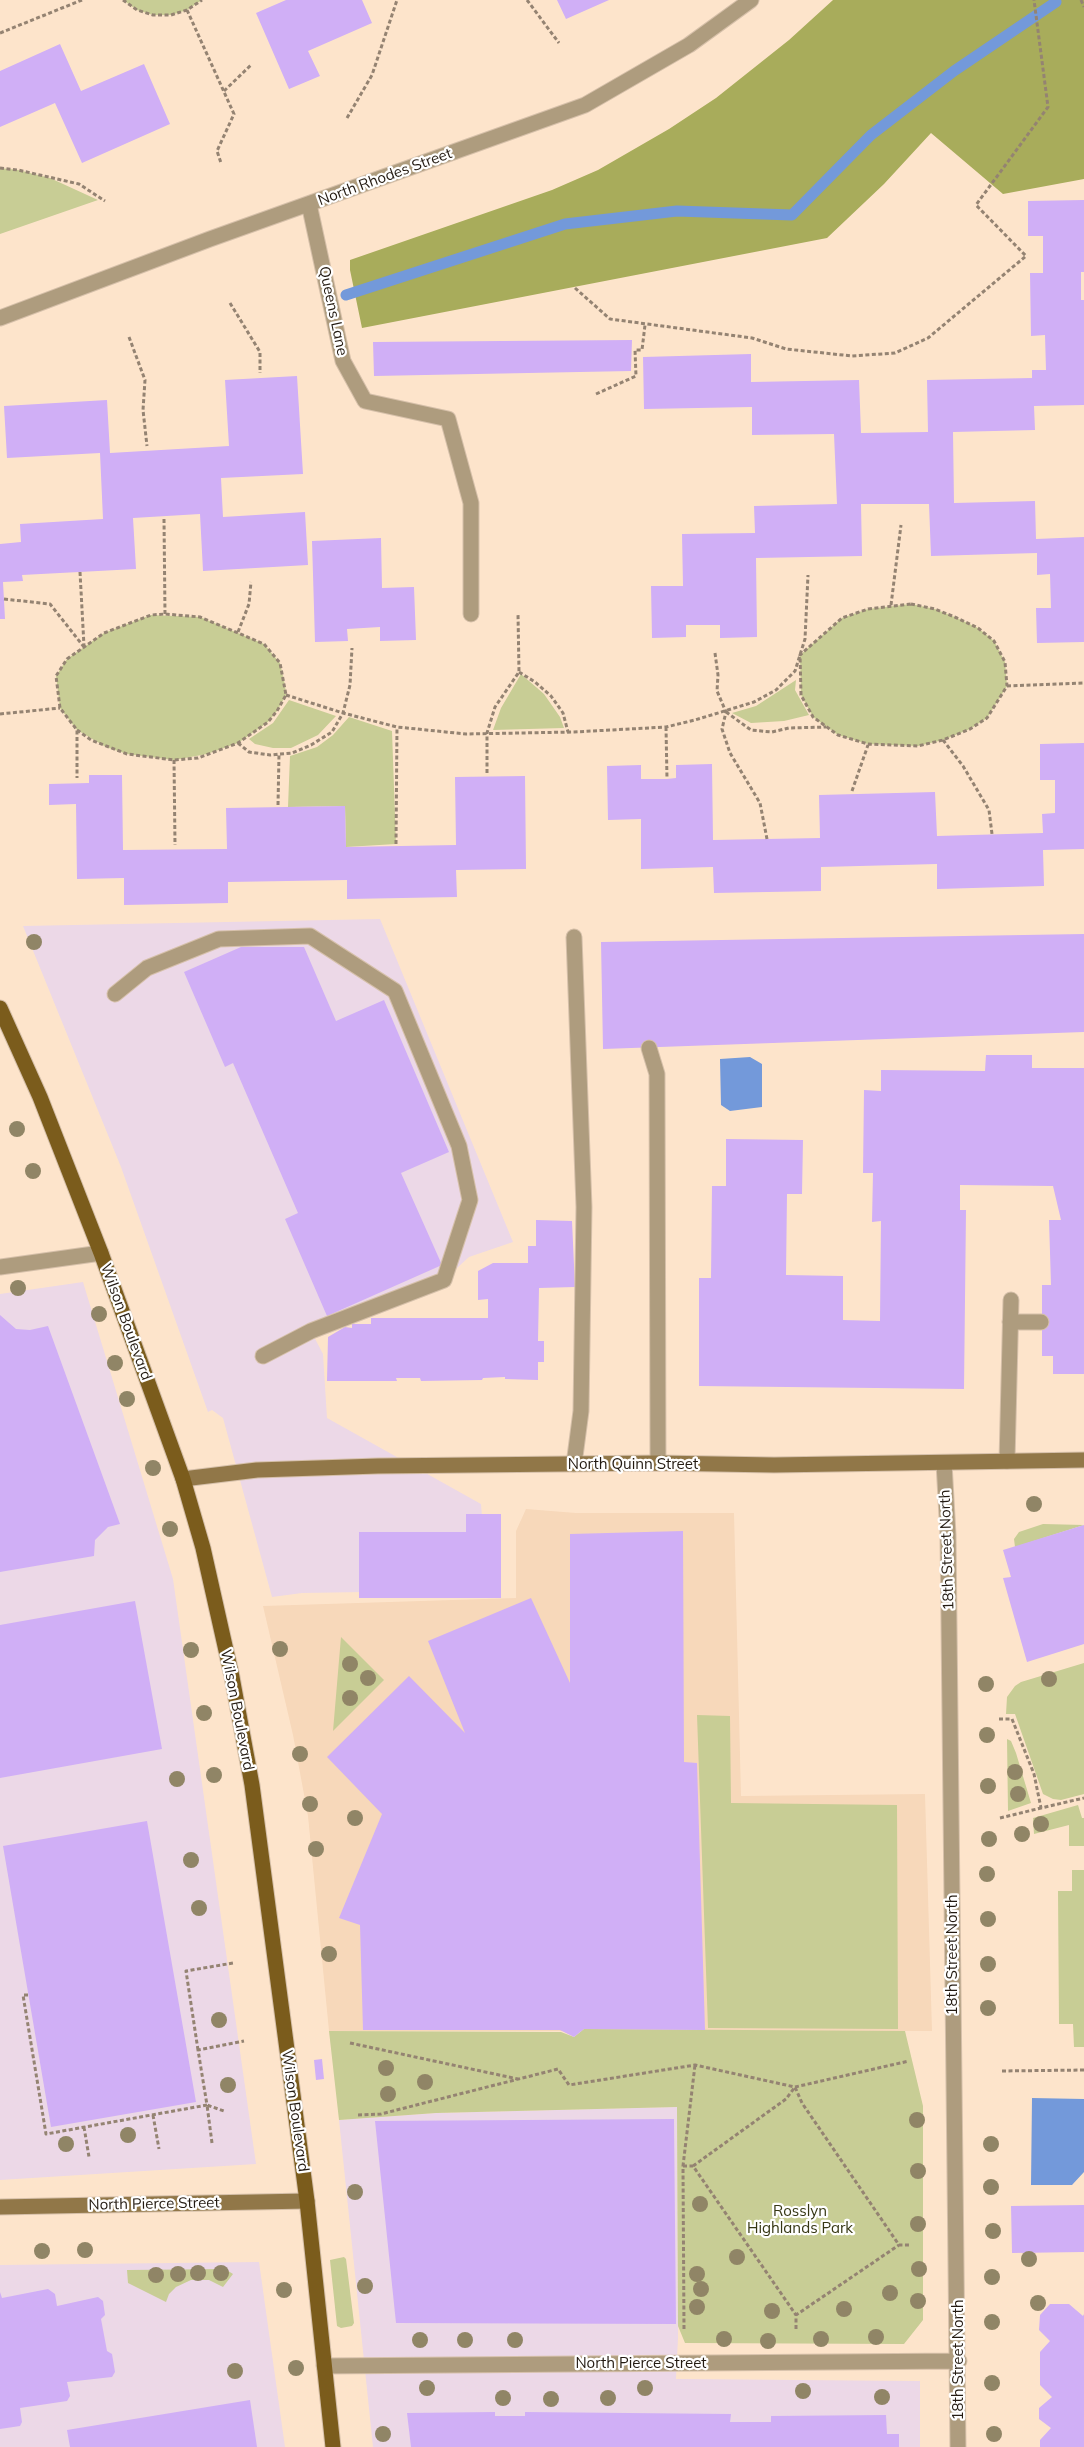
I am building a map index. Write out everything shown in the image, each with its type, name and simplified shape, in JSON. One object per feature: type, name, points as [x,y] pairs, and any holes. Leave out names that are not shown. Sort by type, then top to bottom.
[{"type":"main road","name":"Wilson Boulevard","points":[[0,1008],[40,1097],[101,1253],[183,1479],[203,1548],[232,1677],[252,1785],[307,2201],[332,2447]]},
{"type":"street","name":"North Rhodes Street","points":[[0,318],[585,105],[689,45],[751,0]]},
{"type":"street","name":"Queens Lane","points":[[309,204],[343,361],[365,401],[448,419],[471,503],[471,614]]},
{"type":"street","points":[[115,994],[147,968],[219,940],[310,936],[395,991],[459,1146],[470,1200],[444,1280],[311,1331],[263,1356]]},
{"type":"street","points":[[574,937],[584,1207],[581,1411],[574,1464]]},
{"type":"street","points":[[649,1048],[657,1074],[658,1463]]},
{"type":"street","points":[[0,1267],[101,1253]]},
{"type":"street","points":[[1007,1461],[1011,1300]]},
{"type":"street","points":[[1010,1322],[1041,1322]]},
{"type":"street","name":"North Quinn Street","points":[[183,1479],[272,1470],[378,1466],[658,1463],[774,1465],[1084,1460]]},
{"type":"street","name":"18th Street North","points":[[944,1462],[948,1553],[953,2078],[959,2361],[958,2447]]},
{"type":"street","name":"North Pierce Street","points":[[0,2207],[307,2201]]},
{"type":"street","name":"North Pierce Street","points":[[324,2366],[959,2361]]},
{"type":"path","points":[[0,33],[82,0]]},
{"type":"path","points":[[123,0],[137,10],[154,15],[171,15],[187,10],[202,0]]},
{"type":"path","points":[[348,118],[372,75],[398,0]]},
{"type":"path","points":[[527,0],[560,43]]},
{"type":"path","points":[[575,288],[610,319],[752,338],[786,349],[852,356],[895,353],[928,338],[1026,256],[976,205],[1048,107],[1034,0]]},
{"type":"path","points":[[1081,0],[1084,7]]},
{"type":"path","points":[[187,10],[234,114],[217,151],[221,163]]},
{"type":"path","points":[[224,91],[251,65]]},
{"type":"path","points":[[0,168],[18,170],[79,184],[105,201]]},
{"type":"path","points":[[230,302],[260,352],[260,373]]},
{"type":"path","points":[[596,394],[636,376],[635,350],[642,350],[645,325]]},
{"type":"path","points":[[129,337],[145,380],[143,410],[147,446]]},
{"type":"path","points":[[164,519],[165,614]]},
{"type":"path","points":[[891,605],[901,525]]},
{"type":"path","points":[[80,572],[84,647]]},
{"type":"path","points":[[286,695],[397,727],[466,734],[568,732],[666,727],[726,712],[754,702],[776,690],[795,671],[805,639],[808,575]]},
{"type":"path","points":[[238,632],[249,604],[251,582]]},
{"type":"path","points":[[4,599],[50,604],[84,647]]},
{"type":"path","points":[[911,604],[935,609],[978,628],[994,641],[1005,662],[1007,686],[987,718],[970,729],[943,740],[918,746],[868,744],[838,735],[813,717],[801,695],[800,656],[842,618],[891,605],[911,604]]},
{"type":"path","points":[[165,614],[200,617],[264,644],[280,663],[286,695],[278,711],[268,722],[238,743],[198,758],[174,760],[127,754],[91,740],[77,730],[60,708],[56,676],[67,659],[104,633],[151,615],[165,614]]},
{"type":"path","points":[[487,772],[487,734],[494,707],[519,672],[518,614]]},
{"type":"path","points":[[238,743],[249,752],[279,754],[311,746],[332,732],[344,713],[350,685],[352,648]]},
{"type":"path","points":[[715,653],[718,675],[717,691],[726,712],[751,730],[772,732],[789,728],[828,727]]},
{"type":"path","points":[[519,672],[536,682],[551,696],[563,713],[568,732]]},
{"type":"path","points":[[1007,686],[1084,683]]},
{"type":"path","points":[[0,714],[60,708]]},
{"type":"path","points":[[726,712],[722,729],[730,753],[760,803],[767,839]]},
{"type":"path","points":[[396,844],[397,727]]},
{"type":"path","points":[[666,727],[667,778]]},
{"type":"path","points":[[77,730],[77,778]]},
{"type":"path","points":[[943,740],[963,766],[990,810],[992,834]]},
{"type":"path","points":[[852,791],[868,744]]},
{"type":"path","points":[[278,804],[279,754]]},
{"type":"path","points":[[174,760],[175,845]]},
{"type":"path","points":[[999,1719],[1012,1719],[1028,1756],[1041,1808]]},
{"type":"path","points":[[1000,1818],[1084,1798]]},
{"type":"path","points":[[212,2143],[186,1971],[233,1963]]},
{"type":"path","points":[[28,1995],[23,1995],[46,2134],[207,2105],[224,2110]]},
{"type":"path","points":[[198,2050],[244,2040]]},
{"type":"path","points":[[350,2043],[518,2079]]},
{"type":"path","points":[[358,2115],[382,2114],[558,2068],[569,2085],[695,2065],[795,2087],[909,2061]]},
{"type":"path","points":[[684,2329],[683,2166],[695,2065]]},
{"type":"path","points":[[1002,2071],[1084,2070]]},
{"type":"path","points":[[683,2166],[693,2166],[786,2099],[795,2087]]},
{"type":"path","points":[[795,2087],[802,2103],[899,2245]]},
{"type":"path","points":[[153,2115],[158,2149]]},
{"type":"path","points":[[84,2127],[88,2157]]},
{"type":"path","points":[[693,2166],[796,2315],[796,2330]]},
{"type":"path","points":[[796,2315],[899,2245],[910,2245]]},
{"type":"shaded area","points":[[380,919],[513,1242],[469,1257],[444,1280],[311,1331],[323,1354],[327,1418],[481,1504],[488,1590],[302,1593],[272,1597],[223,1418],[212,1410],[208,1412],[121,1167],[23,926]]},
{"type":"shaded area","points":[[83,1282],[173,1579],[256,2164],[0,2180],[0,1294]]},
{"type":"shaded area","points":[[526,1509],[576,1513],[734,1513],[741,1796],[925,1794],[932,2031],[329,2031],[308,1816],[293,1735],[263,1606],[516,1598],[516,1531]]},
{"type":"shaded area","points":[[677,2107],[678,2338],[676,2379],[920,2381],[920,2447],[373,2447],[339,2120],[436,2113]]},
{"type":"shaded area","points":[[259,2262],[285,2447],[0,2447],[0,2265]]},
{"type":"green space","points":[[123,0],[202,0],[187,10],[171,15],[153,15],[137,10]]},
{"type":"green space","points":[[833,0],[1084,0],[1084,179],[1003,194],[931,133],[884,184],[827,238],[362,328],[350,270],[350,260],[552,190],[598,170],[669,129],[716,98],[789,40]]},
{"type":"green space","points":[[0,168],[18,170],[50,178],[98,200],[0,234]]},
{"type":"green space","points":[[911,604],[935,609],[957,618],[978,628],[994,641],[1005,662],[1007,686],[987,718],[970,729],[943,740],[918,746],[868,744],[838,735],[813,717],[801,695],[800,655],[842,618],[868,609]]},
{"type":"green space","points":[[151,615],[200,617],[264,644],[280,663],[286,695],[268,722],[238,743],[207,754],[174,760],[127,754],[106,747],[77,730],[60,708],[56,676],[67,659],[104,633]]},
{"type":"green space","points":[[521,674],[544,694],[560,717],[564,728],[493,730],[501,708]]},
{"type":"green space","points":[[796,680],[795,690],[809,715],[784,721],[751,723],[732,713],[756,706]]},
{"type":"green space","points":[[289,700],[336,716],[318,735],[291,748],[273,748],[255,744],[249,739],[273,723]]},
{"type":"green space","points":[[349,717],[392,731],[396,844],[346,847],[345,806],[288,807],[290,756],[317,747],[333,735]]},
{"type":"green space","points":[[1043,1524],[1084,1525],[1015,1547],[1014,1539],[1019,1532]]},
{"type":"green space","points":[[341,1637],[384,1680],[333,1731]]},
{"type":"green space","points":[[1084,1663],[1084,1794],[1061,1800],[1053,1799],[1043,1794],[1015,1714],[1006,1714],[1007,1697],[1015,1686],[1021,1682]]},
{"type":"green space","points":[[697,1715],[730,1716],[731,1803],[897,1805],[898,2029],[708,2028]]},
{"type":"green space","points":[[1007,1739],[1011,1741],[1016,1753],[1031,1803],[1008,1811]]},
{"type":"green space","points":[[1078,1805],[1082,1818],[1084,1818],[1084,1846],[1069,1846],[1069,1825],[1034,1834],[1033,1818]]},
{"type":"green space","points":[[1072,1870],[1084,1870],[1084,2047],[1074,2047],[1073,2024],[1059,2024],[1058,1891],[1072,1891]]},
{"type":"green space","name":"Rosslyn Highlands Park","points":[[584,2029],[905,2031],[923,2106],[923,2320],[904,2344],[685,2343],[678,2326],[677,2107],[436,2113],[339,2120],[329,2031],[561,2032],[574,2037]]},
{"type":"green space","points":[[344,2257],[346,2259],[354,2323],[352,2326],[341,2328],[337,2326],[330,2260]]},
{"type":"green space","points":[[225,2269],[233,2274],[223,2287],[209,2280],[191,2280],[176,2287],[169,2294],[166,2302],[128,2283],[127,2270]]},
{"type":"water","points":[[750,1057],[762,1064],[762,1107],[730,1111],[721,1105],[720,1059]]},
{"type":"water","points":[[1032,2098],[1084,2099],[1084,2172],[1072,2185],[1031,2185]]},
{"type":"building","points":[[286,0],[362,0],[372,23],[308,51],[320,76],[289,89],[256,13]]},
{"type":"building","points":[[557,0],[609,0],[566,19]]},
{"type":"building","points":[[60,44],[81,91],[144,64],[170,124],[82,163],[55,103],[0,127],[0,71]]},
{"type":"building","points":[[1084,200],[1084,272],[1081,272],[1081,300],[1084,300],[1084,405],[1034,406],[1035,430],[953,432],[954,503],[1035,501],[1036,539],[1084,537],[1084,642],[1037,643],[1036,608],[1051,608],[1050,574],[1037,575],[1037,553],[931,556],[929,504],[861,504],[862,556],[756,558],[757,637],[720,638],[720,625],[686,625],[686,637],[652,638],[651,586],[683,586],[682,534],[755,533],[754,506],[837,504],[834,434],[752,435],[752,407],[644,409],[643,357],[751,354],[751,382],[859,380],[861,433],[928,432],[927,380],[1032,378],[1032,370],[1046,370],[1045,335],[1031,336],[1030,273],[1043,273],[1043,236],[1028,236],[1028,201]]},
{"type":"building","points":[[632,340],[631,371],[374,376],[373,342]]},
{"type":"building","points":[[297,376],[303,474],[221,478],[223,517],[305,512],[308,565],[203,571],[200,514],[133,518],[136,569],[22,575],[23,581],[3,582],[5,619],[0,619],[0,544],[21,542],[20,524],[103,519],[100,453],[7,458],[4,406],[107,400],[110,453],[229,446],[225,380]]},
{"type":"building","points":[[381,538],[382,588],[414,587],[416,640],[380,641],[380,627],[347,629],[348,641],[315,642],[312,541]]},
{"type":"building","points":[[1084,743],[1084,849],[1043,850],[1044,886],[937,889],[937,864],[821,867],[821,891],[714,893],[713,867],[641,869],[641,819],[608,820],[607,766],[641,765],[641,779],[667,779],[676,778],[676,765],[712,764],[713,840],[820,838],[819,795],[935,792],[937,836],[1043,833],[1042,814],[1055,813],[1055,780],[1040,780],[1040,744]]},
{"type":"building","points":[[89,775],[122,775],[123,850],[227,849],[226,808],[345,806],[346,847],[456,845],[455,777],[525,776],[526,869],[456,870],[457,897],[347,899],[347,880],[228,882],[228,903],[124,905],[124,878],[77,879],[76,804],[49,805],[49,784],[89,783]]},
{"type":"building","points":[[1084,934],[1084,1032],[603,1049],[601,942]]},
{"type":"building","points":[[241,947],[304,947],[336,1021],[384,1000],[449,1152],[401,1173],[442,1265],[327,1316],[285,1219],[298,1213],[233,1063],[225,1067],[184,972]]},
{"type":"building","points":[[986,1055],[1032,1055],[1032,1068],[1084,1068],[1084,1374],[1053,1374],[1053,1356],[1042,1356],[1042,1285],[1051,1285],[1049,1220],[1061,1220],[1053,1186],[960,1185],[960,1210],[966,1210],[964,1389],[699,1386],[699,1278],[711,1278],[712,1186],[726,1186],[726,1139],[803,1140],[802,1194],[787,1194],[786,1275],[843,1276],[843,1320],[880,1321],[881,1221],[872,1222],[873,1173],[863,1173],[864,1090],[881,1091],[881,1070],[985,1071]]},
{"type":"building","points":[[536,1220],[572,1221],[575,1287],[539,1288],[538,1341],[544,1341],[544,1362],[538,1362],[538,1380],[505,1379],[505,1377],[483,1378],[482,1380],[421,1381],[420,1378],[396,1378],[397,1381],[327,1381],[328,1337],[345,1327],[352,1328],[352,1324],[371,1324],[371,1318],[488,1318],[488,1299],[478,1300],[478,1271],[493,1263],[528,1263],[528,1246],[536,1246]]},
{"type":"building","points":[[0,1315],[16,1329],[30,1330],[48,1326],[120,1524],[108,1527],[95,1540],[94,1556],[0,1572]]},
{"type":"building","points":[[466,1514],[501,1514],[501,1598],[359,1598],[359,1532],[466,1532]]},
{"type":"building","points":[[1084,1525],[1084,1644],[1027,1662],[1003,1578],[1011,1577],[1003,1550]]},
{"type":"building","points":[[683,1531],[684,1762],[697,1763],[705,2030],[584,2029],[574,2037],[560,2030],[363,2030],[360,1925],[339,1918],[382,1814],[327,1757],[409,1676],[465,1733],[428,1641],[531,1598],[570,1683],[570,1534]]},
{"type":"building","points":[[135,1601],[162,1749],[0,1778],[0,1625]]},
{"type":"building","points":[[147,1821],[196,2102],[51,2127],[3,1846]]},
{"type":"building","points":[[322,2059],[324,2079],[316,2080],[314,2060]]},
{"type":"building","points":[[674,2119],[676,2324],[396,2323],[375,2121]]},
{"type":"building","points":[[1084,2205],[1084,2252],[1012,2253],[1011,2206]]},
{"type":"building","points":[[48,2289],[55,2294],[57,2306],[98,2297],[103,2301],[105,2315],[101,2319],[107,2351],[112,2354],[115,2372],[112,2377],[67,2382],[70,2396],[67,2401],[20,2408],[22,2422],[20,2426],[0,2429],[0,2292],[2,2298]]},
{"type":"building","points":[[1050,2304],[1069,2304],[1083,2316],[1084,2314],[1084,2447],[1040,2447],[1040,2440],[1051,2428],[1039,2419],[1039,2408],[1052,2397],[1040,2385],[1040,2352],[1050,2341],[1039,2330],[1040,2315]]},
{"type":"building","points":[[250,2400],[257,2447],[70,2447],[67,2430]]},
{"type":"building","points":[[495,2412],[495,2416],[525,2416],[525,2412],[731,2414],[730,2422],[771,2422],[771,2416],[886,2415],[887,2434],[899,2434],[899,2447],[411,2447],[407,2413]]},
{"type":"waterway","points":[[346,295],[565,224],[677,211],[792,215],[871,135],[954,71],[1056,2]]}]
